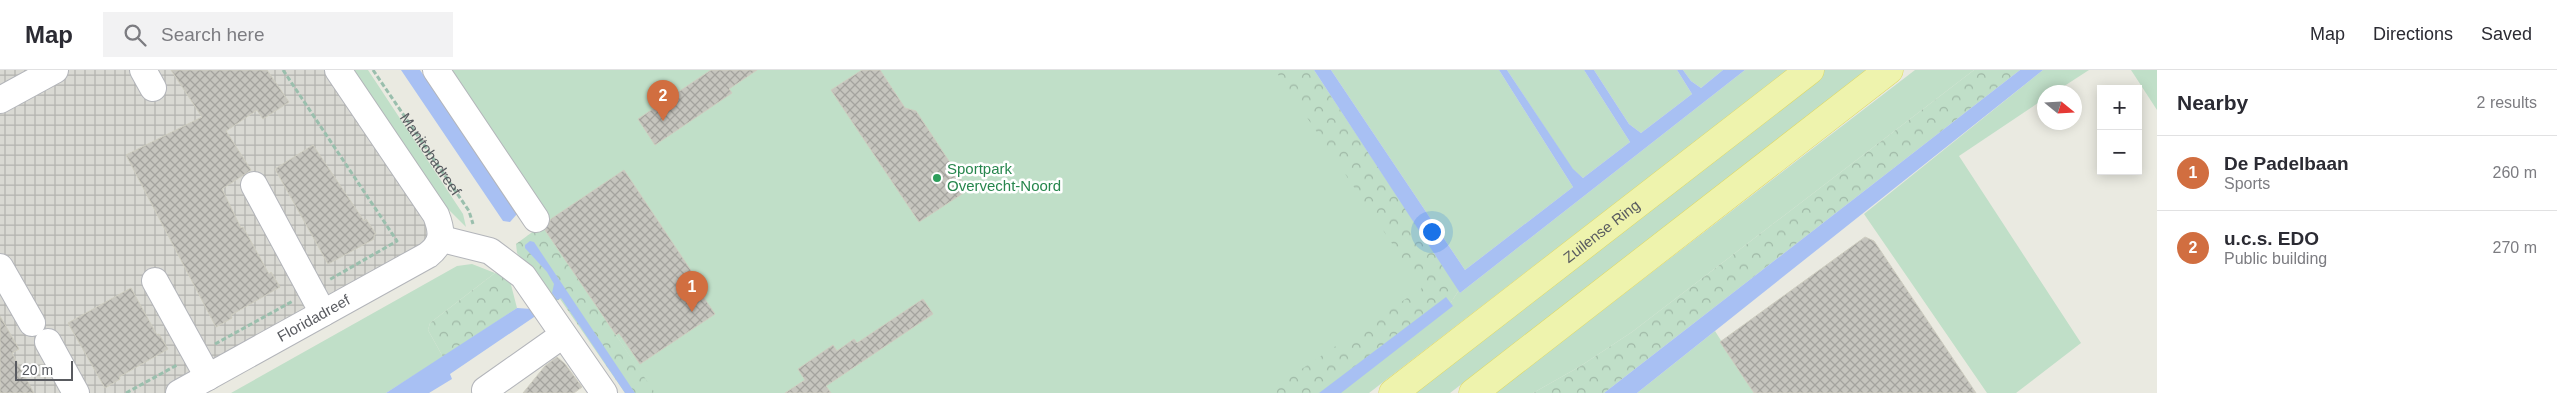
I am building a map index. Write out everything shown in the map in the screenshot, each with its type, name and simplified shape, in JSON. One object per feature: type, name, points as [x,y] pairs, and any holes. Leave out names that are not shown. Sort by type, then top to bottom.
[{"type":"main road","name":"Zuilense Ring","points":[[1393,393],[1810,70]]},
{"type":"main road","points":[[1473,393],[1889,70]]},
{"type":"street","points":[[0,100],[55,70]]},
{"type":"street","name":"Manitobadreef","points":[[338,70],[436,215],[441,228],[442,239]]},
{"type":"street","points":[[436,70],[536,219]]},
{"type":"street","points":[[254,184],[323,313]]},
{"type":"street","points":[[442,239],[490,251],[523,276],[604,393]]},
{"type":"street","name":"Floridadreef","points":[[195,387],[428,255],[442,239]]},
{"type":"street","points":[[0,267],[76,393]]},
{"type":"street","points":[[155,281],[195,387]]},
{"type":"street","points":[[485,390],[564,335]]},
{"type":"path","name":"Manitobadreef","points":[[373,70],[469,212],[473,224],[469,245]]},
{"type":"shaded area","points":[[0,70],[336,70],[447,230],[186,393],[0,393]]},
{"type":"green space","points":[[348,70],[368,70],[463,214],[466,227],[432,193]]},
{"type":"green space","name":"Sportpark Overvecht-Noord","points":[[442,70],[1289,70],[1435,286],[1285,393],[654,393]]},
{"type":"green space","points":[[1275,70],[1314,70],[1459,290],[1446,310],[1337,393],[1266,393],[1422,288]]},
{"type":"green space","points":[[1331,70],[1499,70],[1573,187],[1465,270]]},
{"type":"green space","points":[[1507,70],[1584,70],[1630,142],[1583,178],[1573,170]]},
{"type":"green space","points":[[1594,70],[1677,70],[1692,94],[1641,133],[1629,124]]},
{"type":"green space","points":[[1683,70],[1723,70],[1701,88],[1691,81]]},
{"type":"green space","points":[[1745,70],[1788,70],[1369,393],[1337,393],[1446,310],[1459,290],[1460,293]]},
{"type":"green space","points":[[1821,70],[1870,70],[1450,393],[1405,393]]},
{"type":"green space","points":[[1915,70],[1974,70],[1632,332],[1579,367],[1533,393],[1495,393]]},
{"type":"green space","points":[[1974,70],[2020,70],[1604,393],[1533,393],[1579,367],[1632,332]]},
{"type":"green space","points":[[2043,70],[2089,70],[2066,85],[2037,85],[2037,104],[1959,156],[2081,343],[2016,393],[1987,393],[1864,214]]},
{"type":"green space","points":[[2131,70],[2157,70],[2157,110],[2142,85]]},
{"type":"green space","points":[[542,225],[655,393],[625,393],[560,299],[556,301],[517,253],[516,244]]},
{"type":"green space","points":[[472,264],[495,273],[430,323],[428,330],[443,357],[386,393],[231,393],[457,266]]},
{"type":"green space","points":[[495,273],[509,277],[517,308],[443,357],[428,330],[430,323]]},
{"type":"green space","points":[[1715,331],[1754,393],[1637,393]]},
{"type":"water","points":[[401,70],[420,70],[517,214],[510,222],[503,221]]},
{"type":"water","points":[[1314,70],[1331,70],[1465,270],[1573,187],[1499,70],[1507,70],[1573,169],[1583,178],[1630,142],[1584,70],[1594,70],[1629,124],[1641,133],[1692,94],[1677,70],[1683,70],[1691,81],[1701,88],[1723,70],[1745,70],[1460,293]]},
{"type":"water","points":[[2020,70],[2043,70],[1637,393],[1604,393]]},
{"type":"water","points":[[530,241],[534,242],[635,393],[625,393],[561,298],[557,300],[552,293],[554,284],[547,272],[525,248],[525,245]]},
{"type":"water","points":[[1446,297],[1453,306],[1341,393],[1319,393]]},
{"type":"water","points":[[517,308],[532,309],[537,315],[450,374],[452,379],[429,393],[386,393]]},
{"type":"building","points":[[171,70],[267,70],[289,102],[263,119],[257,110],[226,131],[251,170],[222,189],[241,228],[243,227],[269,274],[271,272],[280,287],[231,315],[232,318],[216,327],[126,155],[202,117]]},
{"type":"building","points":[[711,70],[757,70],[729,89],[732,93],[655,145],[638,119]]},
{"type":"building","points":[[862,70],[880,70],[905,108],[916,111],[968,190],[919,222],[831,90]]},
{"type":"building","points":[[313,145],[364,221],[366,219],[376,234],[374,239],[328,264],[275,169]]},
{"type":"building","points":[[624,170],[698,281],[694,283],[715,314],[640,364],[619,333],[616,335],[545,230],[551,219]]},
{"type":"building","points":[[1865,237],[1874,241],[1976,393],[1754,393],[1720,342]]},
{"type":"building","points":[[131,288],[157,335],[159,334],[168,349],[119,377],[120,379],[105,388],[68,323]]},
{"type":"building","points":[[923,299],[933,314],[826,386],[831,393],[785,393],[805,380],[798,369],[833,345],[837,351],[854,339],[857,343]]},
{"type":"building","points":[[0,316],[19,349],[12,353],[34,393],[0,393]]},
{"type":"building","points":[[557,357],[565,364],[582,387],[574,393],[523,393],[545,366]]},
{"type":"place","name":"u.c.s. EDO","points":[[663,121]]},
{"type":"place","name":"Sportpark Overvecht-Noord","points":[[937,178]]},
{"type":"place","name":"De Padelbaan","points":[[692,312]]}]
